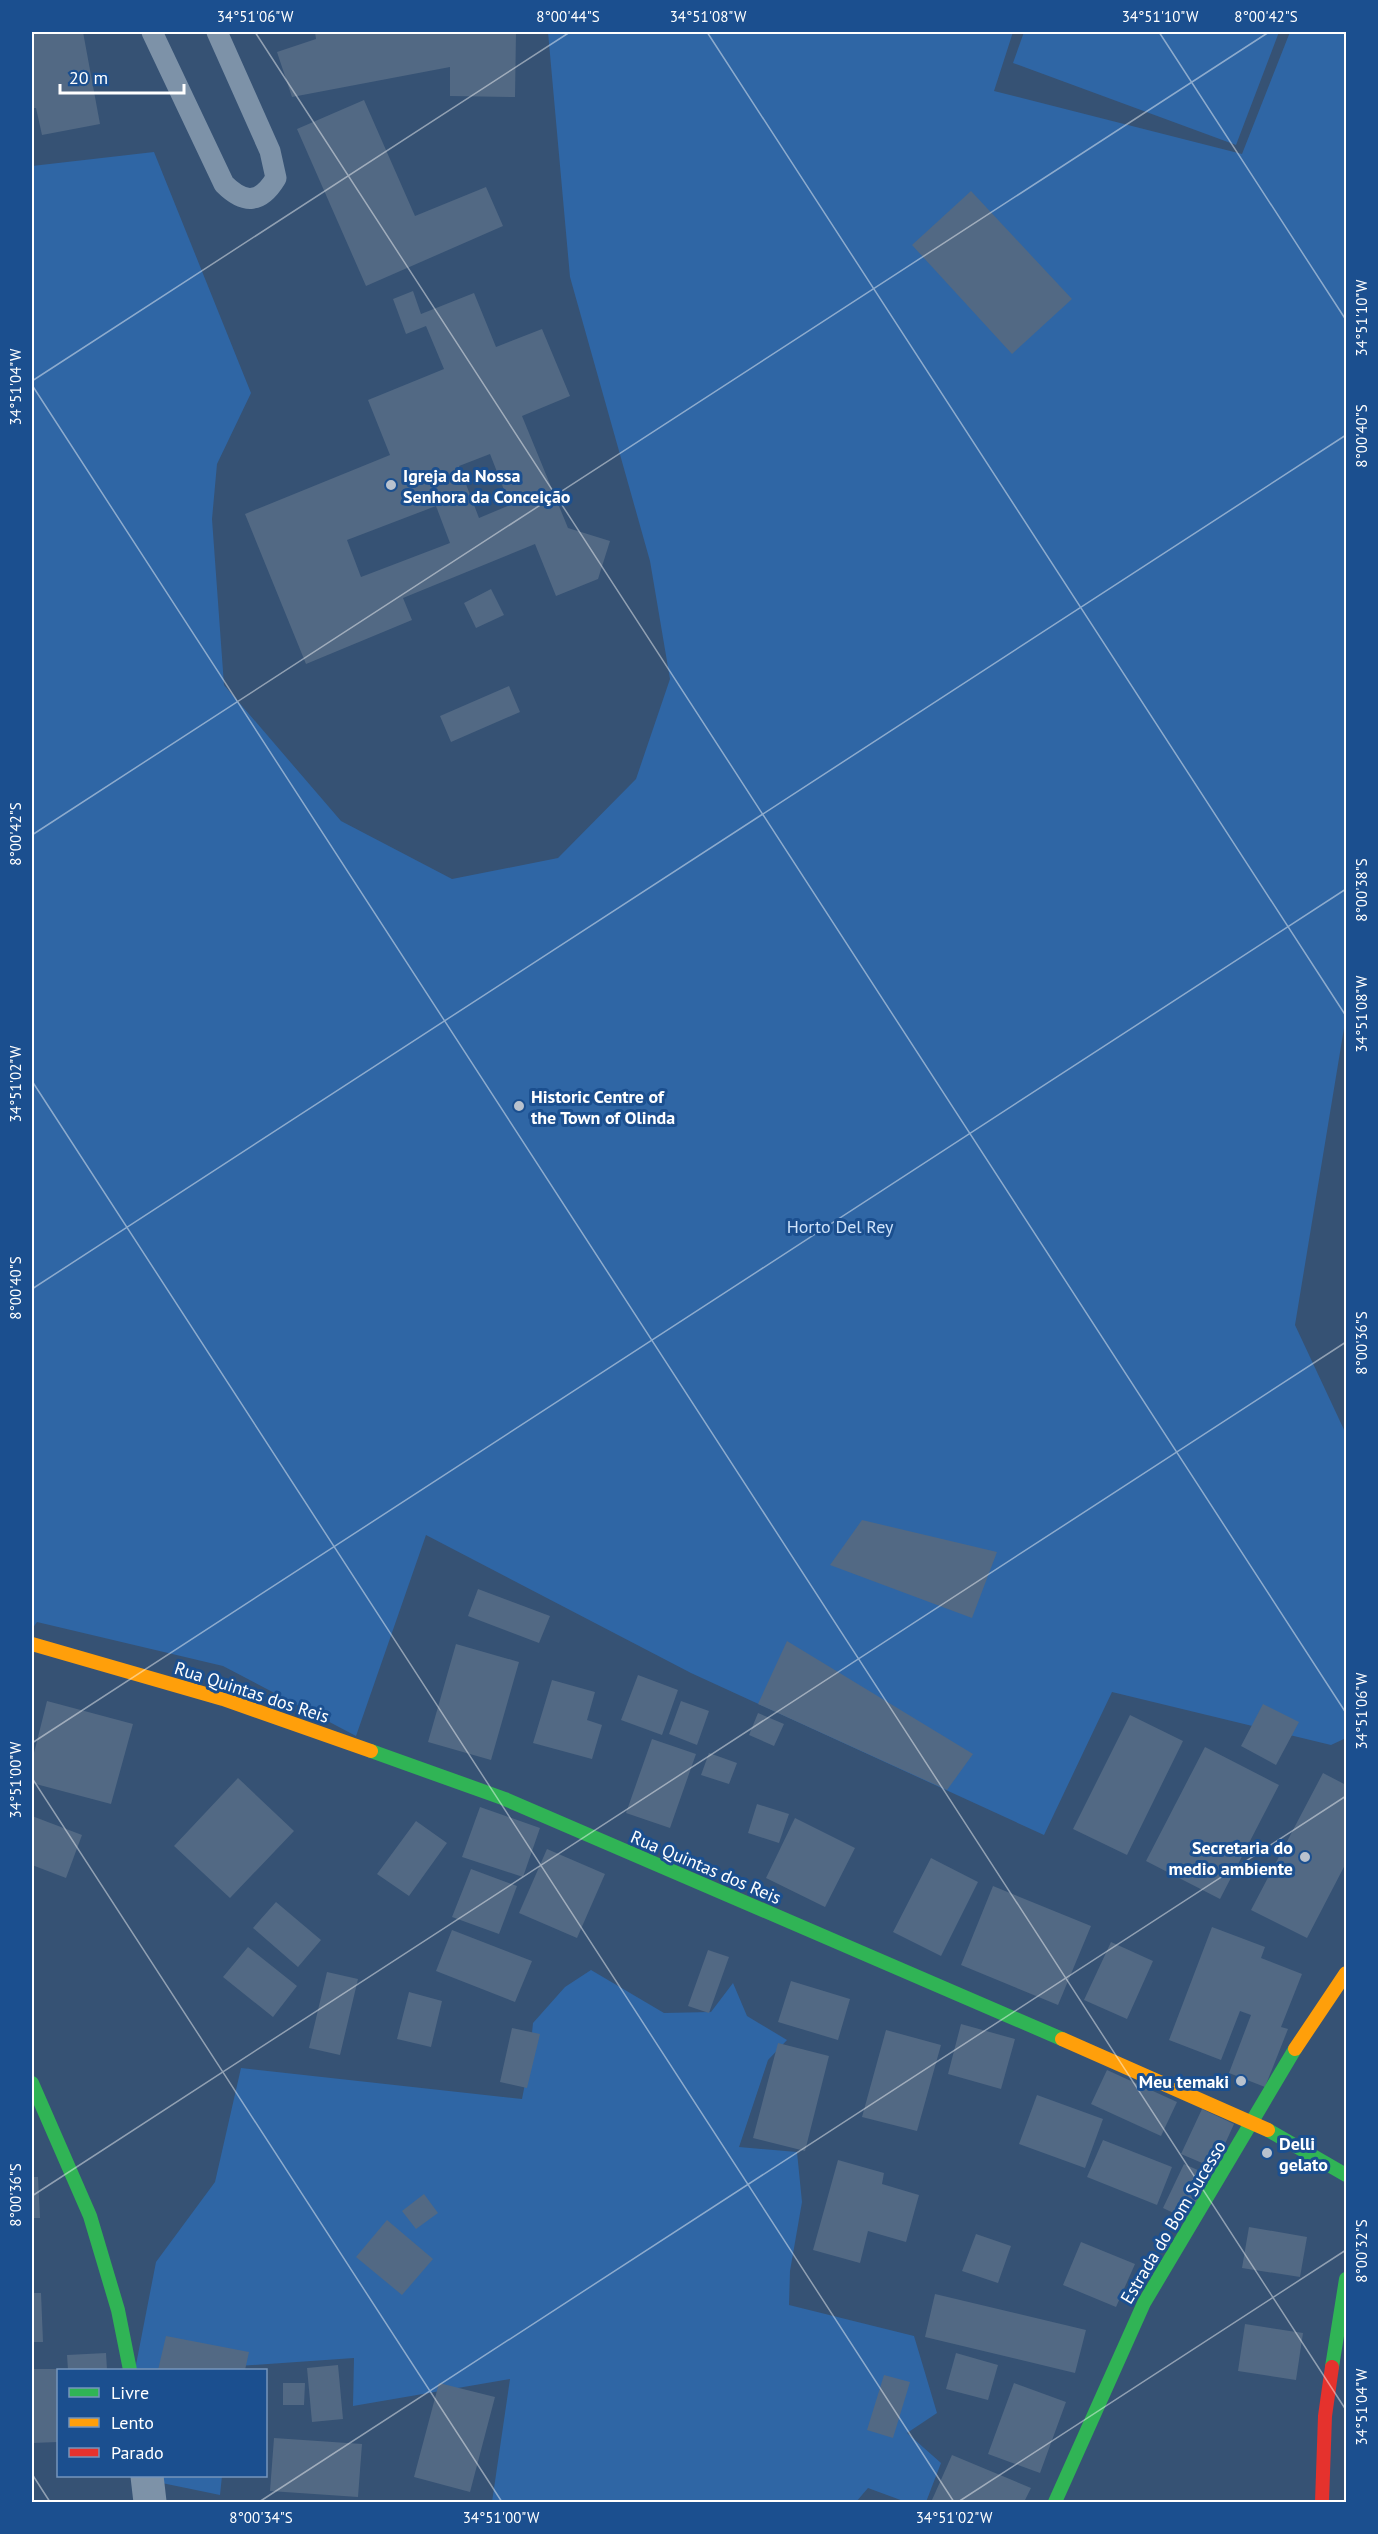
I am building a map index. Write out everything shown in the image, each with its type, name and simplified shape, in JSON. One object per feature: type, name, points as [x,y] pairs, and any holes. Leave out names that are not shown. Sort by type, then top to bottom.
[{"type":"street","name":"Rua Quintas dos Reis","points":[[32,1644],[223,1699],[505,1799],[1255,2122],[1347,2175]]},
{"type":"street","name":"Estrada do Bom Sucesso","points":[[1055,2502],[1144,2303],[1255,2122],[1298,2045],[1347,1973]]},
{"type":"street","points":[[32,2083],[90,2216],[118,2310],[130,2369]]},
{"type":"street","points":[[1322,2502],[1325,2416],[1347,2279]]},
{"type":"street","points":[[147,2477],[150,2502]]},
{"type":"lane","points":[[152,32],[224,184],[236,196],[250,200],[268,192],[276,178],[270,151],[217,32]]},
{"type":"green space","name":"Horto Del Rey","points":[[548,32],[1013,32],[994,91],[1242,154],[1290,32],[1346,32],[1346,1016],[1295,1325],[1346,1434],[1346,1738],[1331,1745],[1112,1692],[1044,1835],[691,1673],[426,1535],[356,1736],[223,1666],[37,1622],[32,1629],[32,166],[154,152],[251,393],[217,464],[212,519],[224,685],[341,821],[452,879],[558,858],[636,779],[670,679],[650,561],[570,277]]},
{"type":"green space","points":[[1024,32],[1279,32],[1236,145],[1013,63]]},
{"type":"green space","points":[[591,1970],[664,2013],[711,2012],[733,1983],[747,2016],[787,2040],[768,2060],[739,2147],[797,2152],[802,2202],[790,2271],[789,2305],[914,2336],[937,2413],[907,2433],[941,2463],[926,2502],[906,2502],[868,2488],[856,2502],[492,2502],[510,2379],[353,2406],[354,2358],[239,2366],[238,2369],[135,2369],[156,2262],[215,2182],[241,2068],[522,2099],[533,2023],[565,1987]]},
{"type":"green space","points":[[133,2477],[222,2477],[220,2495]]},
{"type":"building","points":[[32,32],[83,32],[100,124],[42,135],[36,108],[32,108]]},
{"type":"building","points":[[315,32],[516,32],[515,97],[450,96],[450,67],[292,97],[277,52],[316,39]]},
{"type":"building","points":[[364,100],[415,216],[486,187],[503,226],[366,286],[297,129]]},
{"type":"building","points":[[971,191],[1072,299],[1012,354],[912,245]]},
{"type":"building","name":"Igreja da Nossa Senhora da Conceição","points":[[413,291],[421,314],[474,293],[496,347],[542,329],[570,396],[522,416],[568,528],[610,541],[598,579],[556,596],[535,544],[403,598],[412,620],[306,664],[245,514],[390,455],[368,400],[444,369],[426,326],[406,334],[393,299]],"holes":[[[490,454],[510,505],[479,518],[459,466]],[[436,506],[450,543],[361,577],[347,540]]]},
{"type":"building","points":[[491,589],[504,615],[476,628],[464,603]]},
{"type":"building","points":[[509,686],[520,712],[451,742],[440,716]]},
{"type":"building","points":[[862,1520],[997,1552],[972,1618],[830,1565]]},
{"type":"building","points":[[478,1589],[550,1616],[539,1643],[468,1616]]},
{"type":"building","points":[[787,1641],[973,1754],[947,1790],[758,1704]]},
{"type":"building","points":[[456,1644],[519,1662],[491,1760],[428,1742]]},
{"type":"building","points":[[638,1675],[678,1690],[662,1735],[621,1720]]},
{"type":"building","points":[[552,1680],[595,1692],[587,1720],[602,1725],[592,1759],[533,1743]]},
{"type":"building","points":[[47,1701],[133,1724],[111,1804],[32,1783],[32,1761]]},
{"type":"building","points":[[681,1701],[709,1711],[697,1745],[669,1734]]},
{"type":"building","points":[[1263,1704],[1299,1722],[1276,1765],[1241,1746]]},
{"type":"building","points":[[758,1713],[784,1724],[774,1746],[749,1735]]},
{"type":"building","points":[[1130,1715],[1183,1741],[1127,1855],[1073,1829]]},
{"type":"building","points":[[652,1739],[696,1754],[670,1828],[626,1813]]},
{"type":"building","points":[[1205,1747],[1279,1785],[1220,1899],[1146,1861]]},
{"type":"building","points":[[709,1753],[737,1763],[729,1784],[701,1775]]},
{"type":"building","points":[[1323,1773],[1346,1785],[1346,1863],[1307,1938],[1251,1910]]},
{"type":"building","points":[[238,1778],[294,1831],[230,1898],[174,1846]]},
{"type":"building","points":[[757,1804],[789,1814],[779,1843],[748,1833]]},
{"type":"building","points":[[480,1807],[540,1828],[523,1877],[462,1857]]},
{"type":"building","points":[[32,1816],[82,1835],[66,1878],[32,1865]]},
{"type":"building","points":[[795,1818],[855,1848],[825,1907],[766,1878]]},
{"type":"building","points":[[416,1821],[447,1843],[409,1896],[377,1874]]},
{"type":"building","points":[[547,1849],[605,1874],[577,1938],[519,1913]]},
{"type":"building","points":[[931,1858],[978,1882],[941,1956],[893,1932]]},
{"type":"building","points":[[471,1869],[517,1886],[499,1934],[452,1917]]},
{"type":"building","points":[[993,1886],[1091,1926],[1058,2005],[961,1965]]},
{"type":"building","points":[[276,1902],[321,1940],[298,1967],[253,1928]]},
{"type":"building","points":[[1212,1927],[1265,1947],[1261,1958],[1302,1974],[1281,2027],[1288,2029],[1265,2087],[1229,2073],[1251,2015],[1240,2011],[1221,2060],[1169,2040]]},
{"type":"building","points":[[452,1930],[532,1961],[515,2002],[436,1971]]},
{"type":"building","points":[[1111,1942],[1153,1961],[1127,2019],[1084,2000]]},
{"type":"building","points":[[248,1947],[297,1986],[273,2017],[223,1977]]},
{"type":"building","points":[[708,1950],[729,1957],[709,2013],[688,2006]]},
{"type":"building","points":[[327,1972],[358,1979],[340,2055],[309,2048]]},
{"type":"building","points":[[791,1981],[850,1999],[838,2040],[778,2022]]},
{"type":"building","points":[[409,1992],[442,2001],[431,2047],[397,2039]]},
{"type":"building","points":[[961,2024],[1015,2039],[1001,2089],[948,2074]]},
{"type":"building","points":[[512,2028],[540,2034],[527,2088],[500,2082]]},
{"type":"building","points":[[886,2030],[941,2045],[917,2131],[862,2117]]},
{"type":"building","points":[[778,2043],[829,2056],[805,2151],[753,2138]]},
{"type":"building","points":[[1107,2070],[1177,2102],[1161,2136],[1091,2104]]},
{"type":"building","points":[[1037,2095],[1103,2119],[1085,2168],[1019,2144]]},
{"type":"building","points":[[1202,2109],[1234,2124],[1214,2168],[1181,2154]]},
{"type":"building","points":[[1103,2140],[1172,2167],[1157,2205],[1087,2177]]},
{"type":"building","points":[[838,2160],[884,2173],[882,2184],[919,2195],[906,2242],[868,2231],[860,2263],[813,2250]]},
{"type":"building","points":[[1184,2164],[1209,2175],[1188,2220],[1163,2208]]},
{"type":"building","points":[[32,2177],[38,2177],[40,2218],[32,2218]]},
{"type":"building","points":[[424,2194],[438,2213],[416,2229],[402,2211]]},
{"type":"building","points":[[387,2220],[433,2259],[402,2295],[356,2257]]},
{"type":"building","points":[[1249,2227],[1307,2237],[1300,2277],[1242,2268]]},
{"type":"building","points":[[976,2234],[1011,2246],[998,2283],[962,2271]]},
{"type":"building","points":[[1081,2242],[1135,2264],[1116,2307],[1063,2285]]},
{"type":"building","points":[[32,2293],[41,2293],[43,2342],[32,2342]]},
{"type":"building","points":[[935,2294],[1086,2330],[1075,2373],[925,2337]]},
{"type":"building","points":[[1245,2324],[1303,2333],[1296,2380],[1238,2371]]},
{"type":"building","points":[[166,2336],[249,2352],[245,2369],[158,2369]]},
{"type":"building","points":[[106,2353],[107,2369],[68,2369],[67,2355]]},
{"type":"building","points":[[956,2353],[998,2365],[988,2400],[946,2389]]},
{"type":"building","points":[[338,2365],[343,2419],[312,2422],[307,2368]]},
{"type":"building","points":[[32,2369],[57,2369],[57,2442],[32,2443]]},
{"type":"building","points":[[884,2375],[910,2382],[893,2438],[867,2430]]},
{"type":"building","points":[[283,2383],[305,2383],[304,2405],[283,2405]]},
{"type":"building","points":[[439,2383],[495,2397],[470,2492],[414,2477]]},
{"type":"building","points":[[1014,2383],[1066,2402],[1040,2473],[988,2454]]},
{"type":"building","points":[[274,2438],[362,2444],[358,2497],[270,2491]]},
{"type":"building","points":[[952,2455],[1031,2488],[1024,2502],[937,2502],[932,2500]]},
{"type":"traffic: fast","points":[[371,1751],[505,1799],[1062,2039]]},
{"type":"traffic: fast","points":[[1055,2502],[1144,2303],[1295,2049]]},
{"type":"traffic: fast","points":[[32,2083],[90,2216],[118,2310],[130,2369]]},
{"type":"traffic: fast","points":[[1268,2130],[1346,2175]]},
{"type":"traffic: fast","points":[[1332,2367],[1346,2279]]},
{"type":"traffic: slow","points":[[32,1644],[223,1699],[371,1751]]},
{"type":"traffic: slow","points":[[1295,2049],[1346,1973]]},
{"type":"traffic: slow","points":[[1062,2039],[1268,2130]]},
{"type":"traffic: jam","points":[[1322,2502],[1325,2416],[1332,2367]]},
{"type":"place","name":"Igreja da Nossa Senhora da Conceição","points":[[391,485]]},
{"type":"place","name":"Historic Centre of the Town of Olinda","points":[[519,1106]]},
{"type":"place","name":"Secretaria do medio ambiente","points":[[1305,1857]]},
{"type":"place","name":"Meu temaki","points":[[1241,2081]]},
{"type":"place","name":"Delli gelato","points":[[1267,2153]]}]
